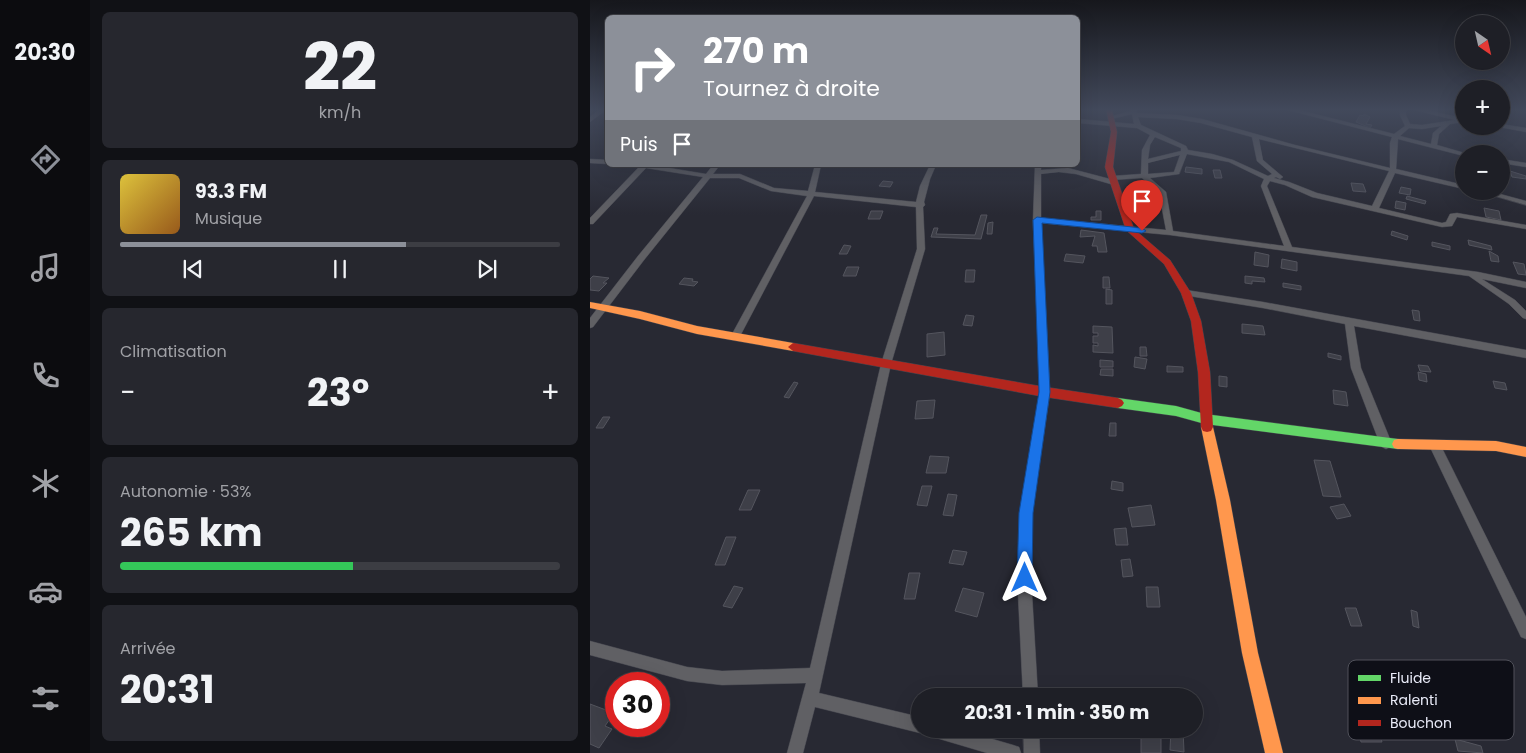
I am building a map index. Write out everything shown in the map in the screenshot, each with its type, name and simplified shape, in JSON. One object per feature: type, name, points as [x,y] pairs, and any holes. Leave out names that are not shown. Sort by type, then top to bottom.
[{"type":"street","points":[[1110,144],[1109,167],[1130,230],[1163,257],[1186,293],[1196,321],[1202,363],[1205,419],[1224,500],[1250,653],[1274,753]]},
{"type":"street","points":[[1148,144],[1145,150],[1145,176],[1162,192],[1170,233]]},
{"type":"street","points":[[1030,688],[1025,594],[1026,513],[1044,392],[1037,220],[1037,169],[1065,168],[1113,180],[1175,174],[1185,152],[1184,147],[1180,144]]},
{"type":"street","points":[[1257,144],[1260,161],[1273,176]]},
{"type":"street","points":[[1288,144],[1455,185]]},
{"type":"street","points":[[1375,208],[1393,170],[1393,144]]},
{"type":"street","points":[[1426,144],[1455,151]]},
{"type":"street","points":[[1144,162],[1185,152],[1231,161],[1273,176],[1322,197],[1442,225],[1449,224],[1453,216],[1457,215],[1526,227]]},
{"type":"street","points":[[590,161],[605,162]]},
{"type":"street","points":[[1510,162],[1526,165]]},
{"type":"street","points":[[590,222],[643,167]]},
{"type":"street","points":[[656,167],[708,176],[740,176],[773,190],[921,205]]},
{"type":"street","points":[[590,325],[715,167]]},
{"type":"street","points":[[736,336],[811,195],[818,167]]},
{"type":"street","points":[[795,753],[810,698],[886,364],[921,248],[922,235],[919,226],[923,185],[932,167]]},
{"type":"street","points":[[1273,176],[1265,182],[1264,186],[1289,249]]},
{"type":"street","points":[[1510,199],[1526,203]]},
{"type":"street","points":[[1037,220],[1170,233],[1472,275],[1526,285]]},
{"type":"street","points":[[1472,275],[1512,302],[1526,316]]},
{"type":"street","points":[[1186,293],[1264,305],[1526,354]]},
{"type":"street","points":[[590,305],[640,315],[697,330],[1044,392],[1176,411],[1205,419],[1386,444],[1496,446],[1526,452]]},
{"type":"street","points":[[1349,322],[1356,368],[1386,444]]},
{"type":"street","points":[[1435,445],[1526,632]]},
{"type":"street","points":[[590,648],[687,674],[722,678],[815,675]]},
{"type":"street","points":[[810,698],[911,724]]},
{"type":"street","points":[[963,738],[1013,753]]},
{"type":"street","points":[[1031,738],[1032,753]]},
{"type":"building","points":[[1186,167],[1202,169],[1202,174],[1185,172]]},
{"type":"building","points":[[1213,170],[1220,170],[1222,178],[1215,178]]},
{"type":"building","points":[[1510,171],[1526,176],[1526,179],[1512,177]]},
{"type":"building","points":[[883,181],[893,182],[890,187],[879,186]]},
{"type":"building","points":[[1351,183],[1363,184],[1366,192],[1353,191]]},
{"type":"building","points":[[1401,187],[1411,189],[1410,195],[1399,193]]},
{"type":"building","points":[[1407,196],[1426,201],[1425,204],[1406,199]]},
{"type":"building","points":[[1396,201],[1406,203],[1405,210],[1395,208]]},
{"type":"building","points":[[1484,208],[1499,211],[1501,220],[1486,217]]},
{"type":"building","points":[[871,211],[883,211],[880,219],[868,219]]},
{"type":"building","points":[[1096,211],[1101,211],[1101,220],[1091,220],[1091,217],[1096,217]]},
{"type":"building","points":[[981,215],[987,215],[981,239],[931,237],[934,228],[938,228],[936,234],[975,235]]},
{"type":"building","points":[[993,222],[992,234],[987,234],[988,223]]},
{"type":"building","points":[[1081,230],[1104,233],[1107,252],[1098,252],[1097,246],[1092,246],[1095,236],[1080,237]]},
{"type":"building","points":[[1392,231],[1408,236],[1407,240],[1391,235]]},
{"type":"building","points":[[1468,240],[1491,246],[1492,250],[1469,245]]},
{"type":"building","points":[[1432,242],[1450,246],[1450,250],[1432,246]]},
{"type":"building","points":[[844,245],[851,246],[847,254],[839,254]]},
{"type":"building","points":[[1489,251],[1498,256],[1499,262],[1491,261]]},
{"type":"building","points":[[1255,252],[1269,255],[1268,267],[1254,265]]},
{"type":"building","points":[[1066,254],[1085,256],[1083,263],[1064,261]]},
{"type":"building","points":[[1282,259],[1297,262],[1297,271],[1281,268]]},
{"type":"building","points":[[1513,262],[1524,264],[1526,275],[1518,274]]},
{"type":"building","points":[[847,267],[859,267],[856,276],[843,276]]},
{"type":"building","points":[[966,270],[975,270],[974,282],[965,282]]},
{"type":"building","points":[[593,276],[609,278],[603,283],[607,283],[599,291],[590,290],[590,279]]},
{"type":"building","points":[[1245,276],[1264,278],[1265,282],[1252,281],[1252,284],[1245,283]]},
{"type":"building","points":[[1103,277],[1109,277],[1110,288],[1103,288]]},
{"type":"building","points":[[684,278],[693,279],[692,281],[698,282],[694,286],[679,284]]},
{"type":"building","points":[[1283,283],[1301,286],[1301,290],[1283,287]]},
{"type":"building","points":[[1106,289],[1112,290],[1112,304],[1106,304]]},
{"type":"building","points":[[1412,310],[1419,311],[1420,321],[1414,320]]},
{"type":"building","points":[[966,315],[974,316],[972,326],[963,325]]},
{"type":"building","points":[[1242,324],[1263,326],[1265,335],[1242,333]]},
{"type":"building","points":[[1093,326],[1112,327],[1113,353],[1093,352],[1093,345],[1098,346],[1098,343],[1093,343],[1093,336],[1098,336],[1098,333],[1093,333]]},
{"type":"building","points":[[944,332],[945,355],[927,357],[927,334]]},
{"type":"building","points":[[1140,347],[1146,347],[1147,356],[1140,356]]},
{"type":"building","points":[[1328,353],[1341,356],[1341,360],[1328,357]]},
{"type":"building","points":[[1135,357],[1147,359],[1145,369],[1134,367]]},
{"type":"building","points":[[1100,360],[1113,361],[1113,367],[1100,367]]},
{"type":"building","points":[[1418,365],[1428,366],[1431,372],[1420,371]]},
{"type":"building","points":[[1167,366],[1183,367],[1183,372],[1167,372]]},
{"type":"building","points":[[1101,369],[1113,369],[1113,376],[1100,375]]},
{"type":"building","points":[[1418,372],[1426,374],[1427,382],[1419,380]]},
{"type":"building","points":[[1219,376],[1227,377],[1227,387],[1219,386]]},
{"type":"building","points":[[1493,381],[1505,383],[1507,390],[1495,388]]},
{"type":"building","points":[[794,382],[798,383],[789,398],[784,397]]},
{"type":"building","points":[[1333,390],[1346,392],[1348,406],[1334,404]]},
{"type":"building","points":[[935,400],[933,418],[915,419],[917,401]]},
{"type":"building","points":[[603,417],[610,417],[603,428],[596,428]]},
{"type":"building","points":[[1110,423],[1116,423],[1116,436],[1109,436]]},
{"type":"building","points":[[930,456],[949,457],[946,473],[926,473]]},
{"type":"building","points":[[1314,460],[1330,461],[1341,497],[1323,496]]},
{"type":"building","points":[[1112,481],[1123,483],[1123,491],[1111,489]]},
{"type":"building","points":[[922,486],[932,486],[927,506],[917,505]]},
{"type":"building","points":[[748,490],[760,490],[751,510],[739,510]]},
{"type":"building","points":[[948,494],[957,495],[953,516],[943,515]]},
{"type":"building","points":[[1344,504],[1351,516],[1337,519],[1330,507]]},
{"type":"building","points":[[1151,505],[1155,525],[1132,527],[1128,508]]},
{"type":"building","points":[[1126,528],[1128,545],[1116,545],[1114,529]]},
{"type":"building","points":[[726,537],[736,537],[725,565],[715,565]]},
{"type":"building","points":[[953,550],[967,552],[963,565],[949,563]]},
{"type":"building","points":[[1130,559],[1133,576],[1123,577],[1121,560]]},
{"type":"building","points":[[909,573],[920,573],[915,599],[904,599]]},
{"type":"building","points":[[734,586],[743,588],[732,608],[723,606]]},
{"type":"building","points":[[1146,587],[1158,587],[1160,607],[1147,607]]},
{"type":"building","points":[[963,588],[984,593],[977,617],[955,611]]},
{"type":"building","points":[[1345,608],[1356,608],[1362,626],[1351,626]]},
{"type":"building","points":[[1411,610],[1417,612],[1419,628],[1413,626]]},
{"type":"building","points":[[590,704],[605,710],[605,737],[607,737],[599,748],[590,744]]},
{"type":"building","points":[[1141,738],[1161,738],[1161,753],[1141,753]]},
{"type":"building","points":[[1171,738],[1183,738],[1184,752],[1170,750]]},
{"type":"building","points":[[1361,740],[1381,740],[1382,742],[1361,742]]},
{"type":"building","points":[[1455,740],[1481,746],[1483,753],[1458,751]]},
{"type":"traffic: fast","points":[[1118,403],[1176,411],[1205,419],[1398,444]]},
{"type":"traffic: slow","points":[[590,305],[640,315],[697,330],[793,347]]},
{"type":"traffic: slow","points":[[1207,427],[1223,500],[1250,653],[1274,753]]},
{"type":"traffic: slow","points":[[1398,444],[1496,446],[1526,452]]},
{"type":"traffic: jam","points":[[1112,144],[1109,167],[1130,230],[1167,262],[1186,293],[1196,321],[1204,372],[1207,427]]},
{"type":"traffic: jam","points":[[793,347],[1045,392],[1118,403]]},
{"type":"route","points":[[1025,578],[1026,513],[1044,392],[1037,220],[1142,231]]}]
